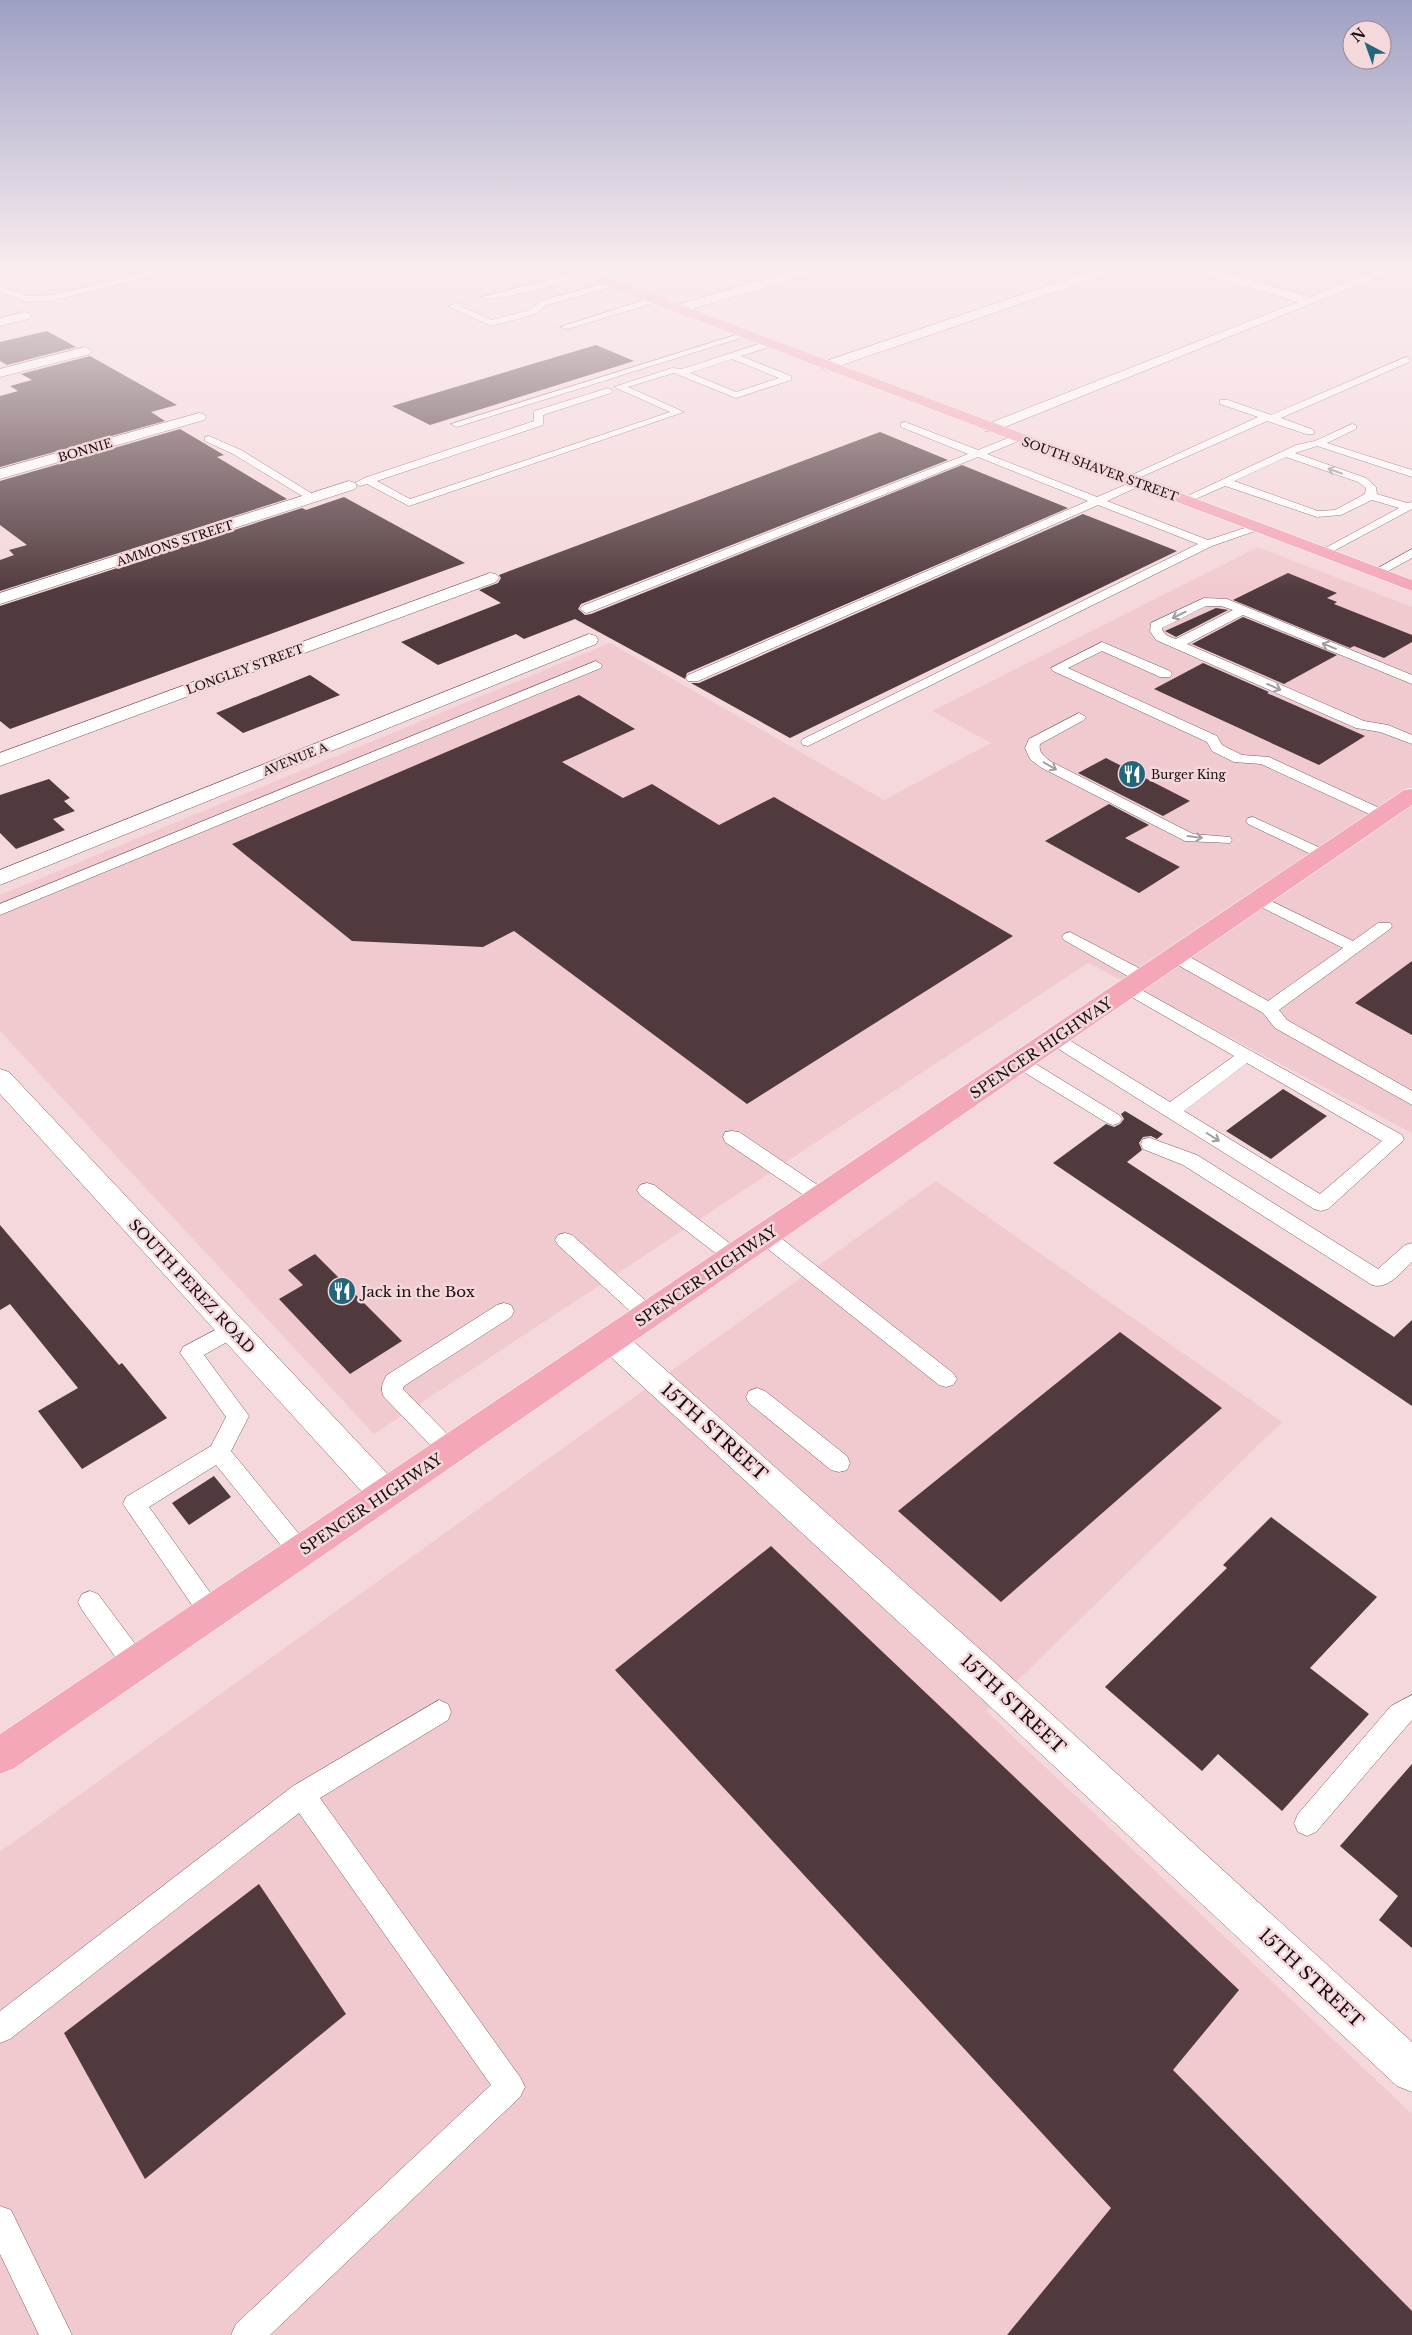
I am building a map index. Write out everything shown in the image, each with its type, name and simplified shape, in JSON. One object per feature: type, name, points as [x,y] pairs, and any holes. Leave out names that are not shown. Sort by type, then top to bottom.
[{"type":"main road","name":"SOUTH SHAVER STREET","points":[[848,375],[1412,586]]},
{"type":"main road","name":"SPENCER HIGHWAY","points":[[0,1756],[1412,795]]},
{"type":"street","points":[[990,428],[1124,375]]},
{"type":"street","name":"BONNIE","points":[[0,474],[199,417]]},
{"type":"street","name":"AMMONS STREET","points":[[0,599],[349,486]]},
{"type":"street","name":"LONGLEY STREET","points":[[0,760],[490,578]]},
{"type":"street","name":"AVENUE A","points":[[0,878],[589,640]]},
{"type":"street","name":"SOUTH PEREZ ROAD","points":[[0,1078],[384,1494]]},
{"type":"street","name":"15TH STREET","points":[[612,1340],[979,1672],[1412,2071]]},
{"type":"lane","points":[[456,424],[615,375]]},
{"type":"lane","points":[[368,480],[409,503],[679,412],[619,387],[659,375]]},
{"type":"lane","points":[[687,375],[736,396],[788,378],[780,375]]},
{"type":"lane","points":[[693,678],[1097,501],[1133,481],[1269,418],[1371,375]]},
{"type":"lane","points":[[349,486],[539,424],[538,413],[608,390]]},
{"type":"lane","points":[[1224,402],[1310,432]]},
{"type":"lane","points":[[905,425],[1208,544]]},
{"type":"lane","points":[[1185,500],[1300,447],[1318,443],[1352,427]]},
{"type":"lane","points":[[586,609],[1017,438]]},
{"type":"lane","points":[[209,439],[237,452],[313,498]]},
{"type":"lane","points":[[1318,443],[1412,474]]},
{"type":"lane","points":[[1286,454],[1362,480],[1371,487],[1371,496]]},
{"type":"lane","points":[[1225,482],[1317,514],[1337,513],[1371,496],[1410,506]]},
{"type":"lane","points":[[1324,552],[1410,506]]},
{"type":"lane","points":[[808,742],[1208,544],[1257,527]]},
{"type":"lane","points":[[1377,572],[1412,553]]},
{"type":"lane","points":[[1412,680],[1223,602],[1204,602],[1155,626],[1160,637],[1361,725],[1383,728],[1412,740]]},
{"type":"lane","points":[[1177,644],[1243,610]]},
{"type":"lane","points":[[1165,674],[1102,646],[1058,668],[1212,739],[1217,748],[1239,758],[1264,760],[1383,815]]},
{"type":"lane","points":[[0,910],[596,665]]},
{"type":"lane","points":[[1079,717],[1034,742],[1032,748],[1035,756],[1045,764],[1190,838],[1225,840]]},
{"type":"lane","points":[[1253,821],[1324,855]]},
{"type":"lane","points":[[1259,900],[1355,948]]},
{"type":"lane","points":[[1269,1009],[1384,926]]},
{"type":"lane","points":[[1055,1039],[1321,1204],[1395,1140],[1247,1055],[1070,937]]},
{"type":"lane","points":[[1175,956],[1269,1009],[1281,1024],[1412,1099]]},
{"type":"lane","points":[[1172,1111],[1247,1055]]},
{"type":"lane","points":[[1020,1062],[1113,1119]]},
{"type":"lane","points":[[732,1137],[821,1198]]},
{"type":"lane","points":[[1150,1144],[1190,1160],[1379,1280],[1412,1250]]},
{"type":"lane","points":[[647,1190],[734,1257]]},
{"type":"lane","points":[[764,1236],[946,1379]]},
{"type":"lane","points":[[564,1240],[648,1315]]},
{"type":"lane","points":[[450,1450],[392,1391],[394,1380],[504,1311]]},
{"type":"lane","points":[[211,1613],[134,1504],[219,1452],[238,1416],[190,1353],[232,1329]]},
{"type":"lane","points":[[757,1397],[838,1463]]},
{"type":"lane","points":[[219,1452],[300,1552]]},
{"type":"lane","points":[[90,1602],[135,1664]]},
{"type":"lane","points":[[1307,1823],[1400,1714],[1412,1707]]},
{"type":"lane","points":[[0,2029],[302,1795],[439,1712]]},
{"type":"lane","points":[[247,2335],[510,2087],[302,1795]]},
{"type":"lane","points":[[0,2220],[56,2335]]},
{"type":"shaded area","points":[[1258,547],[1412,607],[1412,1133],[1088,963],[374,1434],[0,1031],[0,895],[610,643],[884,800],[991,743],[932,711]]},
{"type":"shaded area","points":[[936,1181],[1282,1422],[986,1711],[1412,2114],[1412,2335],[0,2335],[0,1852]]},
{"type":"building","points":[[23,375],[124,375],[177,405],[151,412],[165,421],[0,467],[0,396],[18,391],[10,386],[32,380]]},
{"type":"building","points":[[496,375],[589,375],[430,425],[392,406]]},
{"type":"building","points":[[180,429],[224,455],[217,457],[287,499],[0,591],[0,560],[14,555],[9,550],[27,545],[0,525],[0,481]]},
{"type":"building","points":[[880,432],[948,460],[581,604],[578,609],[585,615],[591,614],[962,465],[1068,508],[687,673],[685,679],[575,619],[524,639],[516,634],[438,665],[401,642],[501,603],[479,590],[498,583],[501,578],[499,575]]},
{"type":"building","points":[[344,497],[465,563],[10,729],[0,721],[0,606],[302,508],[306,510]]},
{"type":"building","points":[[1083,514],[1177,551],[790,738],[691,683],[699,683]]},
{"type":"building","points":[[1288,573],[1337,593],[1327,598],[1337,602],[1334,604],[1412,635],[1412,642],[1384,658],[1354,646],[1350,648],[1233,600]]},
{"type":"building","points":[[1216,608],[1228,610],[1176,637],[1165,631]]},
{"type":"building","points":[[1243,617],[1337,655],[1284,684],[1192,644]]},
{"type":"building","points":[[1203,663],[1365,736],[1319,765],[1154,689]]},
{"type":"building","points":[[310,675],[340,695],[243,733],[216,713]]},
{"type":"building","points":[[579,695],[635,729],[562,762],[623,798],[652,784],[719,825],[774,797],[1013,936],[747,1104],[514,931],[483,947],[352,941],[232,844]]},
{"type":"building","points":[[1106,758],[1190,801],[1163,816],[1078,773]]},
{"type":"building","points":[[49,779],[70,798],[64,801],[75,811],[53,819],[65,830],[16,849],[0,833],[0,795]]},
{"type":"building","points":[[1109,804],[1149,825],[1125,838],[1180,867],[1139,893],[1045,841]]},
{"type":"building","points":[[1412,961],[1412,1035],[1355,1003]]},
{"type":"building","points":[[1283,1089],[1327,1116],[1271,1159],[1226,1131]]},
{"type":"building","points":[[1125,1111],[1163,1134],[1157,1139],[1151,1136],[1143,1137],[1139,1143],[1142,1150],[1127,1162],[1394,1337],[1412,1320],[1412,1406],[1053,1163],[1106,1124],[1114,1127],[1120,1124],[1124,1119],[1121,1114]]},
{"type":"building","points":[[0,1225],[119,1365],[122,1363],[167,1418],[82,1469],[38,1411],[78,1388],[10,1304],[0,1310]]},
{"type":"building","points":[[315,1254],[402,1341],[350,1374],[279,1299],[303,1285],[288,1270]]},
{"type":"building","points":[[1120,1332],[1222,1408],[1001,1602],[898,1511]]},
{"type":"building","points":[[214,1476],[231,1497],[189,1525],[172,1503]]},
{"type":"building","points":[[1271,1517],[1377,1597],[1310,1668],[1369,1714],[1282,1811],[1218,1754],[1202,1771],[1105,1687],[1227,1568],[1223,1565]]},
{"type":"building","points":[[771,1546],[1239,1990],[1173,2070],[1412,2311],[1412,2335],[1007,2335],[1111,2208],[615,1670]]},
{"type":"building","points":[[1412,1764],[1412,1948],[1379,1920],[1398,1896],[1340,1846]]},
{"type":"building","points":[[259,1884],[346,2014],[145,2179],[64,2033]]},
{"type":"place","name":"Burger King","points":[[1132,774]]},
{"type":"place","name":"Jack in the Box","points":[[342,1291]]}]
